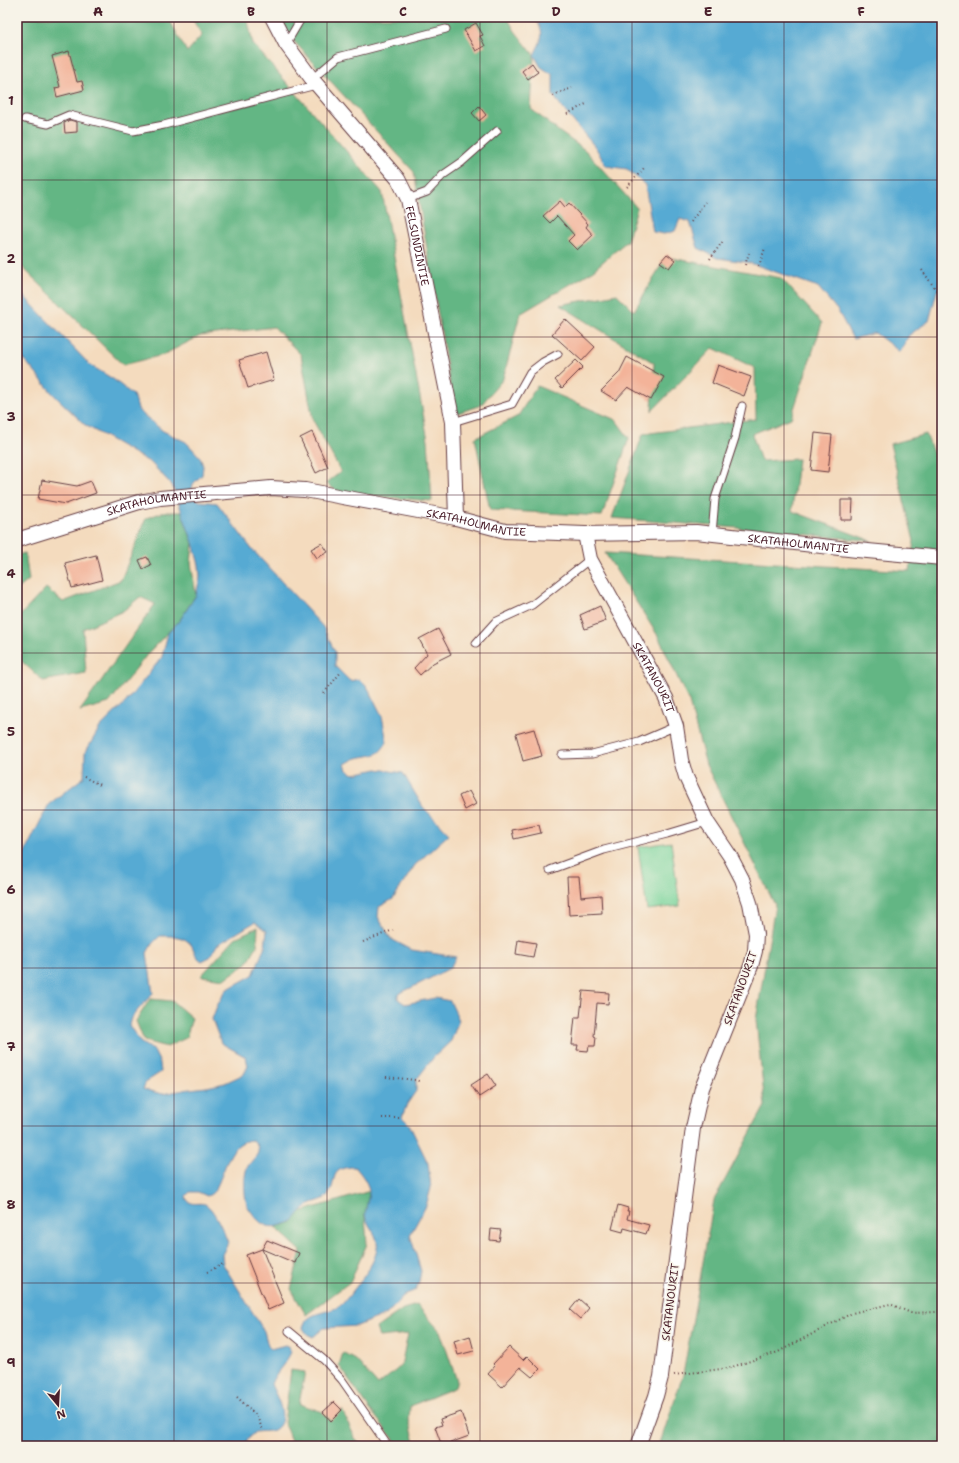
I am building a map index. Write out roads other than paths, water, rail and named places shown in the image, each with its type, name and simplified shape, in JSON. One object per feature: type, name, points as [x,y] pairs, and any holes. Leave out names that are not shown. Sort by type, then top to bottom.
[{"type":"street","name":"FELSUNDINTIE","points":[[272,17],[286,44],[314,82],[398,179],[408,199],[453,422],[456,518]]},
{"type":"street","name":"SKATAHOLMANTIE","points":[[17,540],[139,502],[160,498],[271,488],[305,490],[456,518],[505,531],[585,534],[696,532],[942,558]]},
{"type":"street","name":"SKATANOURIT","points":[[585,534],[590,560],[666,698],[676,726],[681,760],[686,777],[707,822],[730,856],[742,879],[750,902],[756,934],[756,951],[702,1088],[693,1128],[661,1377],[656,1396],[638,1446]]},
{"type":"lane","points":[[286,44],[302,17]]},
{"type":"lane","points":[[25,119],[48,124],[69,115],[133,131],[164,125],[314,82],[338,56],[446,29]]},
{"type":"lane","points":[[408,199],[427,192],[443,175],[462,162],[497,131]]},
{"type":"lane","points":[[453,422],[512,404],[530,372],[543,362],[558,354]]},
{"type":"lane","points":[[712,534],[715,499],[735,438],[742,406]]},
{"type":"lane","points":[[476,643],[495,622],[532,605],[590,560]]},
{"type":"lane","points":[[562,755],[592,754],[639,742],[676,726]]},
{"type":"lane","points":[[550,870],[604,850],[707,822]]},
{"type":"lane","points":[[289,1331],[324,1360],[342,1380],[388,1446]]},
{"type":"water","points":[[534,17],[942,17],[942,288],[937,291],[929,321],[909,335],[900,352],[875,333],[853,339],[838,311],[818,287],[746,262],[717,258],[698,248],[690,222],[680,219],[675,231],[664,234],[653,232],[645,185],[627,169],[606,166],[596,148],[553,95],[553,75],[541,67],[534,55],[542,36],[540,27]]},
{"type":"water","points":[[17,289],[90,365],[113,379],[133,395],[139,411],[163,431],[186,442],[200,457],[203,466],[202,475],[193,484],[191,493],[199,501],[217,503],[251,548],[323,627],[335,652],[335,666],[350,681],[359,679],[368,688],[382,716],[387,742],[378,753],[356,758],[345,764],[347,770],[354,774],[377,769],[403,773],[423,807],[449,834],[415,865],[393,899],[379,907],[378,917],[391,939],[412,950],[456,957],[450,968],[398,994],[398,999],[405,1004],[435,998],[450,1001],[459,1020],[451,1041],[434,1057],[416,1080],[416,1091],[407,1104],[402,1117],[409,1124],[428,1163],[431,1188],[426,1206],[410,1235],[421,1271],[416,1290],[406,1294],[387,1314],[357,1326],[324,1328],[313,1337],[307,1334],[303,1328],[305,1322],[309,1318],[334,1309],[344,1302],[366,1274],[375,1257],[377,1249],[376,1238],[365,1217],[369,1190],[364,1179],[355,1167],[340,1170],[337,1173],[330,1191],[325,1198],[312,1203],[292,1222],[276,1226],[270,1227],[258,1220],[247,1204],[245,1189],[246,1171],[258,1153],[257,1145],[253,1140],[245,1141],[233,1152],[228,1159],[215,1190],[212,1193],[207,1196],[198,1192],[190,1192],[186,1196],[187,1200],[191,1203],[205,1204],[212,1210],[228,1242],[222,1255],[223,1264],[264,1331],[268,1346],[271,1349],[285,1345],[289,1347],[291,1352],[271,1384],[281,1408],[282,1415],[279,1426],[272,1431],[255,1432],[248,1438],[245,1446],[17,1446],[17,868],[49,804],[84,777],[85,753],[100,727],[126,702],[162,657],[168,633],[180,620],[196,595],[200,577],[199,565],[193,543],[172,485],[151,463],[85,425],[53,394],[18,352],[17,361]],"holes":[[[255,922],[267,931],[265,946],[253,975],[226,990],[212,1019],[221,1043],[246,1057],[248,1066],[244,1074],[225,1083],[162,1094],[143,1089],[146,1082],[161,1072],[160,1063],[154,1051],[140,1042],[129,1025],[131,1018],[153,993],[147,953],[152,944],[160,936],[182,938],[189,942],[196,956],[202,961],[210,957],[217,945]]]}]
